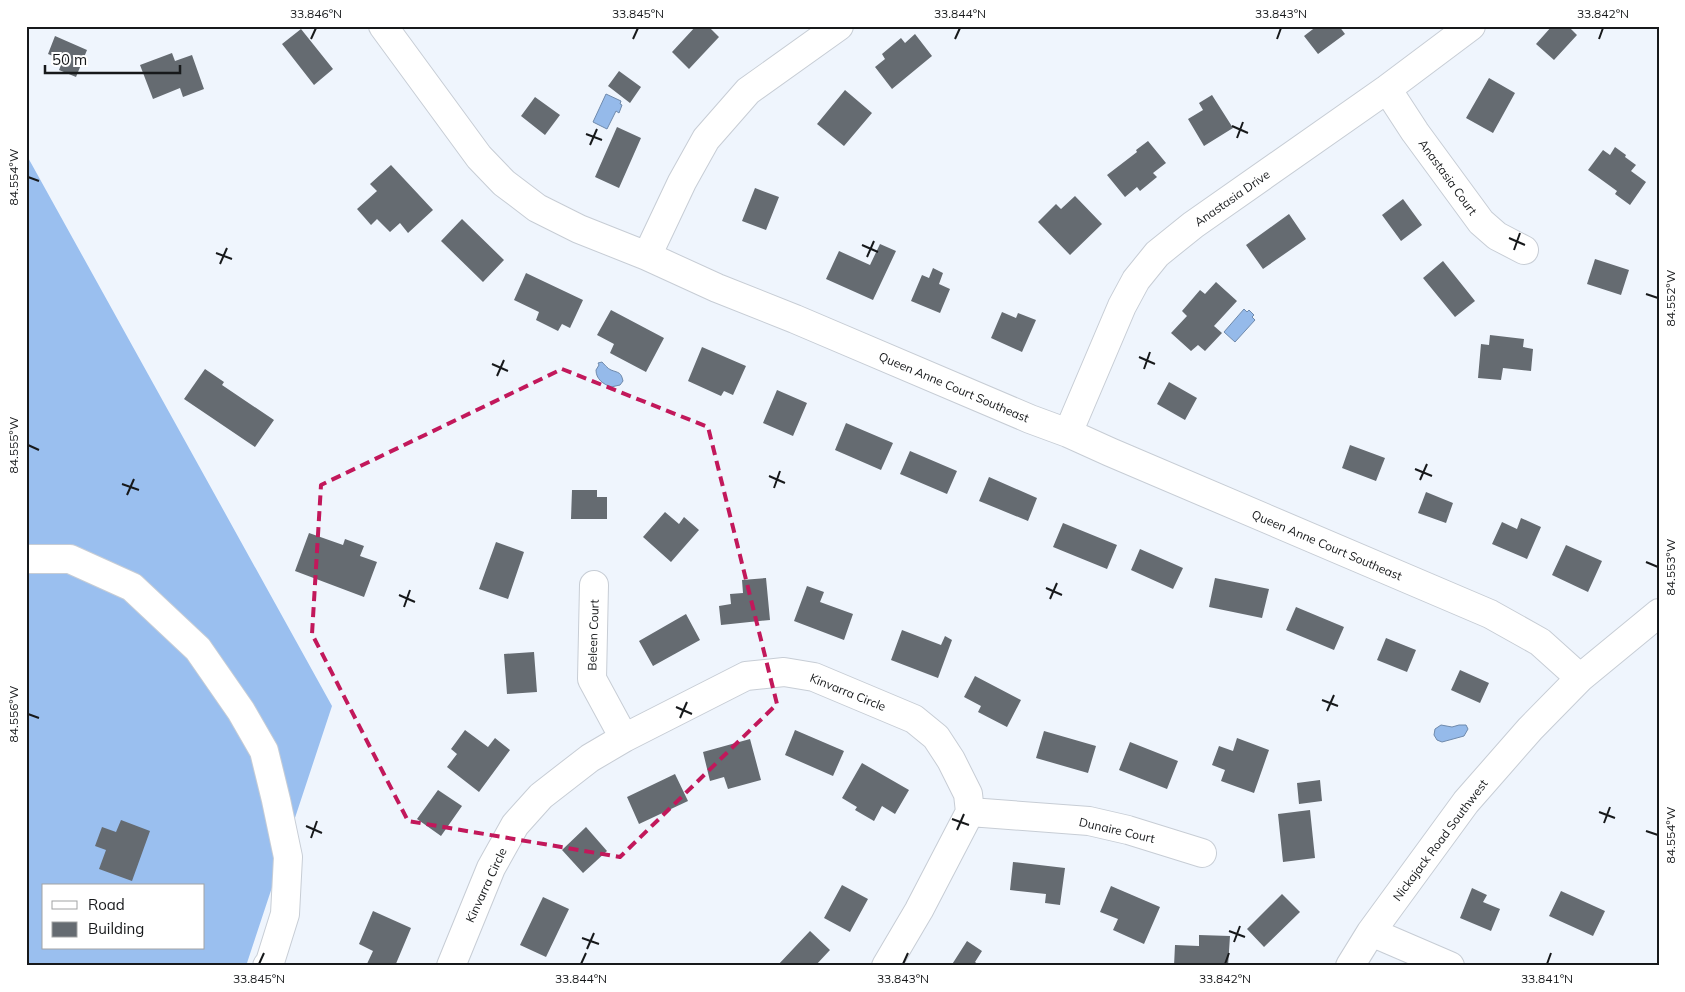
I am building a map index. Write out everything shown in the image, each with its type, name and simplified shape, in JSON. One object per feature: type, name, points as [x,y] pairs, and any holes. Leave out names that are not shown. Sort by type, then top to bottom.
[{"type":"street","name":"Queen Anne Court Southeast","points":[[383,26],[479,157],[504,182],[537,208],[605,240],[647,256],[717,288],[795,319],[1030,419],[1068,433],[1490,614],[1540,642],[1580,678]]},
{"type":"street","points":[[647,256],[682,182],[706,139],[748,91],[839,26]]},
{"type":"street","name":"Anastasia Drive","points":[[1068,433],[1122,306],[1136,280],[1157,254],[1192,225],[1387,89],[1471,26]]},
{"type":"street","name":"Anastasia Court","points":[[1387,89],[1419,138],[1481,222],[1496,236],[1524,250]]},
{"type":"street","points":[[26,559],[70,560],[132,587],[198,648],[241,710],[264,751],[288,857],[285,914],[270,962],[267,966]]},
{"type":"street","name":"Beleen Court","points":[[594,584],[592,679],[624,738]]},
{"type":"street","name":"Nickajack Road Southwest","points":[[1350,966],[1371,932],[1466,802],[1530,729],[1580,678],[1659,613]]},
{"type":"street","name":"Kinvarra Circle","points":[[451,966],[491,868],[515,825],[541,796],[590,758],[624,738],[746,676],[784,672],[814,677],[914,719],[936,737],[951,760],[968,794],[970,812]]},
{"type":"street","points":[[886,966],[919,910],[970,812]]},
{"type":"street","name":"Dunaire Court","points":[[970,812],[1088,821],[1128,830],[1202,853]]},
{"type":"street","points":[[1371,932],[1450,966]]},
{"type":"highlighted area","points":[[562,369],[708,427],[777,704],[620,857],[408,821],[312,634],[321,485]]},
{"type":"shaded area","points":[[606,94],[621,101],[620,104],[622,105],[619,113],[616,111],[607,129],[593,122]]},
{"type":"shaded area","points":[[26,154],[332,706],[246,966],[26,966]]},
{"type":"shaded area","points":[[1244,309],[1247,312],[1249,310],[1254,315],[1252,317],[1255,320],[1235,342],[1224,332]]},
{"type":"shaded area","points":[[602,362],[620,374],[623,381],[620,385],[611,387],[599,379],[596,370],[599,365],[598,363]]},
{"type":"shaded area","points":[[1441,725],[1452,727],[1466,725],[1468,729],[1464,736],[1442,742],[1437,740],[1434,735],[1435,729]]},
{"type":"building","points":[[696,26],[708,26],[719,37],[689,69],[672,52]]},
{"type":"building","points":[[1317,26],[1339,26],[1345,34],[1318,54],[1304,36]]},
{"type":"building","points":[[1552,26],[1568,26],[1577,35],[1554,60],[1536,44]]},
{"type":"building","points":[[301,29],[333,69],[314,85],[282,44]]},
{"type":"building","points":[[915,34],[932,56],[892,89],[875,67],[885,59],[882,54],[901,38],[905,43]]},
{"type":"building","points":[[55,36],[87,50],[76,77],[59,70],[63,60],[48,54]]},
{"type":"building","points":[[172,53],[175,61],[192,55],[204,89],[183,97],[180,88],[153,99],[140,65]]},
{"type":"building","points":[[619,71],[641,87],[630,103],[608,86]]},
{"type":"building","points":[[1489,78],[1515,93],[1493,133],[1466,118]]},
{"type":"building","points":[[845,90],[872,113],[844,146],[817,124]]},
{"type":"building","points":[[1212,95],[1233,128],[1204,146],[1188,119],[1203,110],[1199,103]]},
{"type":"building","points":[[535,97],[560,115],[545,135],[521,116]]},
{"type":"building","points":[[617,127],[641,138],[619,188],[595,177]]},
{"type":"building","points":[[1148,141],[1166,163],[1153,173],[1157,177],[1140,191],[1137,187],[1125,197],[1107,175]]},
{"type":"building","points":[[1615,147],[1636,165],[1631,171],[1646,182],[1630,205],[1615,194],[1617,191],[1588,170],[1603,150],[1610,155]]},
{"type":"building","points":[[391,165],[433,210],[408,233],[400,223],[390,232],[377,219],[371,225],[357,209],[377,191],[370,184]]},
{"type":"building","points":[[755,188],[779,197],[766,230],[742,221]]},
{"type":"building","points":[[1075,196],[1102,224],[1070,255],[1038,222],[1056,204],[1061,209]]},
{"type":"building","points":[[1403,199],[1422,225],[1401,241],[1382,215]]},
{"type":"building","points":[[1289,214],[1306,239],[1263,269],[1246,245]]},
{"type":"building","points":[[462,219],[504,260],[483,282],[441,241]]},
{"type":"building","points":[[880,244],[896,251],[873,300],[826,279],[839,251],[870,265]]},
{"type":"building","points":[[1595,259],[1629,270],[1621,295],[1587,284]]},
{"type":"building","points":[[1443,261],[1475,301],[1455,317],[1423,278]]},
{"type":"building","points":[[933,268],[943,273],[939,284],[950,289],[940,313],[911,301],[922,275],[929,278]]},
{"type":"building","points":[[526,273],[583,300],[570,328],[562,324],[558,331],[536,320],[539,312],[514,300]]},
{"type":"building","points":[[1216,282],[1237,301],[1214,326],[1222,333],[1205,351],[1198,345],[1191,351],[1171,333],[1187,316],[1182,311],[1200,290],[1205,294]]},
{"type":"building","points":[[611,310],[664,338],[646,372],[610,353],[614,344],[597,335]]},
{"type":"building","points":[[1002,312],[1016,318],[1018,313],[1036,320],[1022,352],[991,338]]},
{"type":"building","points":[[1490,335],[1524,339],[1523,347],[1533,349],[1531,371],[1503,368],[1501,380],[1478,378],[1481,344],[1489,345]]},
{"type":"building","points":[[702,347],[746,366],[733,395],[724,391],[721,396],[688,381]]},
{"type":"building","points":[[205,369],[224,382],[222,385],[274,420],[255,447],[184,399]]},
{"type":"building","points":[[1169,382],[1197,398],[1185,420],[1157,404]]},
{"type":"building","points":[[777,390],[807,403],[793,436],[763,423]]},
{"type":"building","points":[[846,423],[893,443],[881,470],[835,450]]},
{"type":"building","points":[[1350,445],[1385,458],[1376,481],[1342,468]]},
{"type":"building","points":[[910,451],[957,471],[947,494],[900,474]]},
{"type":"building","points":[[989,477],[1037,498],[1028,521],[979,501]]},
{"type":"building","points":[[572,490],[597,490],[597,497],[607,497],[607,519],[571,519]]},
{"type":"building","points":[[1426,492],[1453,503],[1446,523],[1418,513]]},
{"type":"building","points":[[665,512],[679,524],[684,517],[699,530],[671,562],[643,537]]},
{"type":"building","points":[[1521,518],[1541,527],[1527,559],[1492,544],[1502,522],[1517,529]]},
{"type":"building","points":[[1063,523],[1117,545],[1107,569],[1053,547]]},
{"type":"building","points":[[309,533],[343,545],[345,539],[364,546],[360,556],[377,562],[364,597],[295,571]]},
{"type":"building","points":[[496,542],[524,552],[508,599],[479,589]]},
{"type":"building","points":[[1566,545],[1602,561],[1588,592],[1552,575]]},
{"type":"building","points":[[1140,549],[1183,568],[1173,589],[1131,570]]},
{"type":"building","points":[[766,578],[770,620],[721,625],[719,606],[731,604],[730,594],[743,593],[742,580]]},
{"type":"building","points":[[1215,578],[1269,589],[1262,618],[1209,607]]},
{"type":"building","points":[[807,586],[824,592],[820,602],[853,614],[844,640],[794,621]]},
{"type":"building","points":[[1296,607],[1344,627],[1334,650],[1286,630]]},
{"type":"building","points":[[686,614],[700,640],[653,666],[639,641]]},
{"type":"building","points":[[902,630],[941,645],[945,636],[952,640],[938,678],[891,660]]},
{"type":"building","points":[[1386,638],[1416,650],[1407,672],[1377,660]]},
{"type":"building","points":[[534,652],[537,692],[507,694],[504,654]]},
{"type":"building","points":[[1460,670],[1489,683],[1480,703],[1451,690]]},
{"type":"building","points":[[975,676],[1021,700],[1007,727],[978,712],[981,706],[964,697]]},
{"type":"building","points":[[465,730],[488,747],[495,738],[510,750],[479,792],[447,767],[457,754],[451,749]]},
{"type":"building","points":[[795,730],[844,751],[833,776],[785,755]]},
{"type":"building","points":[[1044,731],[1096,746],[1088,773],[1036,758]]},
{"type":"building","points":[[1237,738],[1269,750],[1254,793],[1221,781],[1225,770],[1212,765],[1219,746],[1233,751]]},
{"type":"building","points":[[750,739],[761,780],[728,789],[724,777],[710,781],[703,752]]},
{"type":"building","points":[[1130,742],[1178,761],[1167,789],[1119,770]]},
{"type":"building","points":[[862,763],[909,790],[895,814],[882,806],[874,821],[855,810],[857,807],[842,798]]},
{"type":"building","points":[[675,774],[688,801],[639,824],[627,797]]},
{"type":"building","points":[[1320,780],[1322,801],[1299,804],[1297,783]]},
{"type":"building","points":[[438,790],[462,806],[441,836],[417,819]]},
{"type":"building","points":[[1310,810],[1315,858],[1283,862],[1278,814]]},
{"type":"building","points":[[121,820],[150,831],[132,881],[99,869],[106,850],[95,846],[102,827],[116,832]]},
{"type":"building","points":[[586,827],[607,851],[583,873],[562,850]]},
{"type":"building","points":[[1013,862],[1065,868],[1060,905],[1045,903],[1046,894],[1010,890]]},
{"type":"building","points":[[842,885],[868,899],[850,932],[824,918]]},
{"type":"building","points":[[1111,886],[1160,907],[1144,944],[1113,930],[1118,919],[1100,912]]},
{"type":"building","points":[[1472,888],[1487,895],[1483,902],[1500,909],[1491,931],[1460,918]]},
{"type":"building","points":[[1561,891],[1605,911],[1593,936],[1549,916]]},
{"type":"building","points":[[1282,894],[1300,912],[1264,947],[1247,929]]},
{"type":"building","points":[[543,897],[569,909],[546,957],[520,945]]},
{"type":"building","points":[[373,911],[411,928],[395,966],[366,966],[373,951],[359,944]]},
{"type":"building","points":[[810,931],[830,950],[815,966],[777,966]]},
{"type":"building","points":[[1199,935],[1230,936],[1228,966],[1174,966],[1175,945],[1199,946]]},
{"type":"building","points":[[967,941],[982,951],[975,962],[980,966],[951,966]]}]
